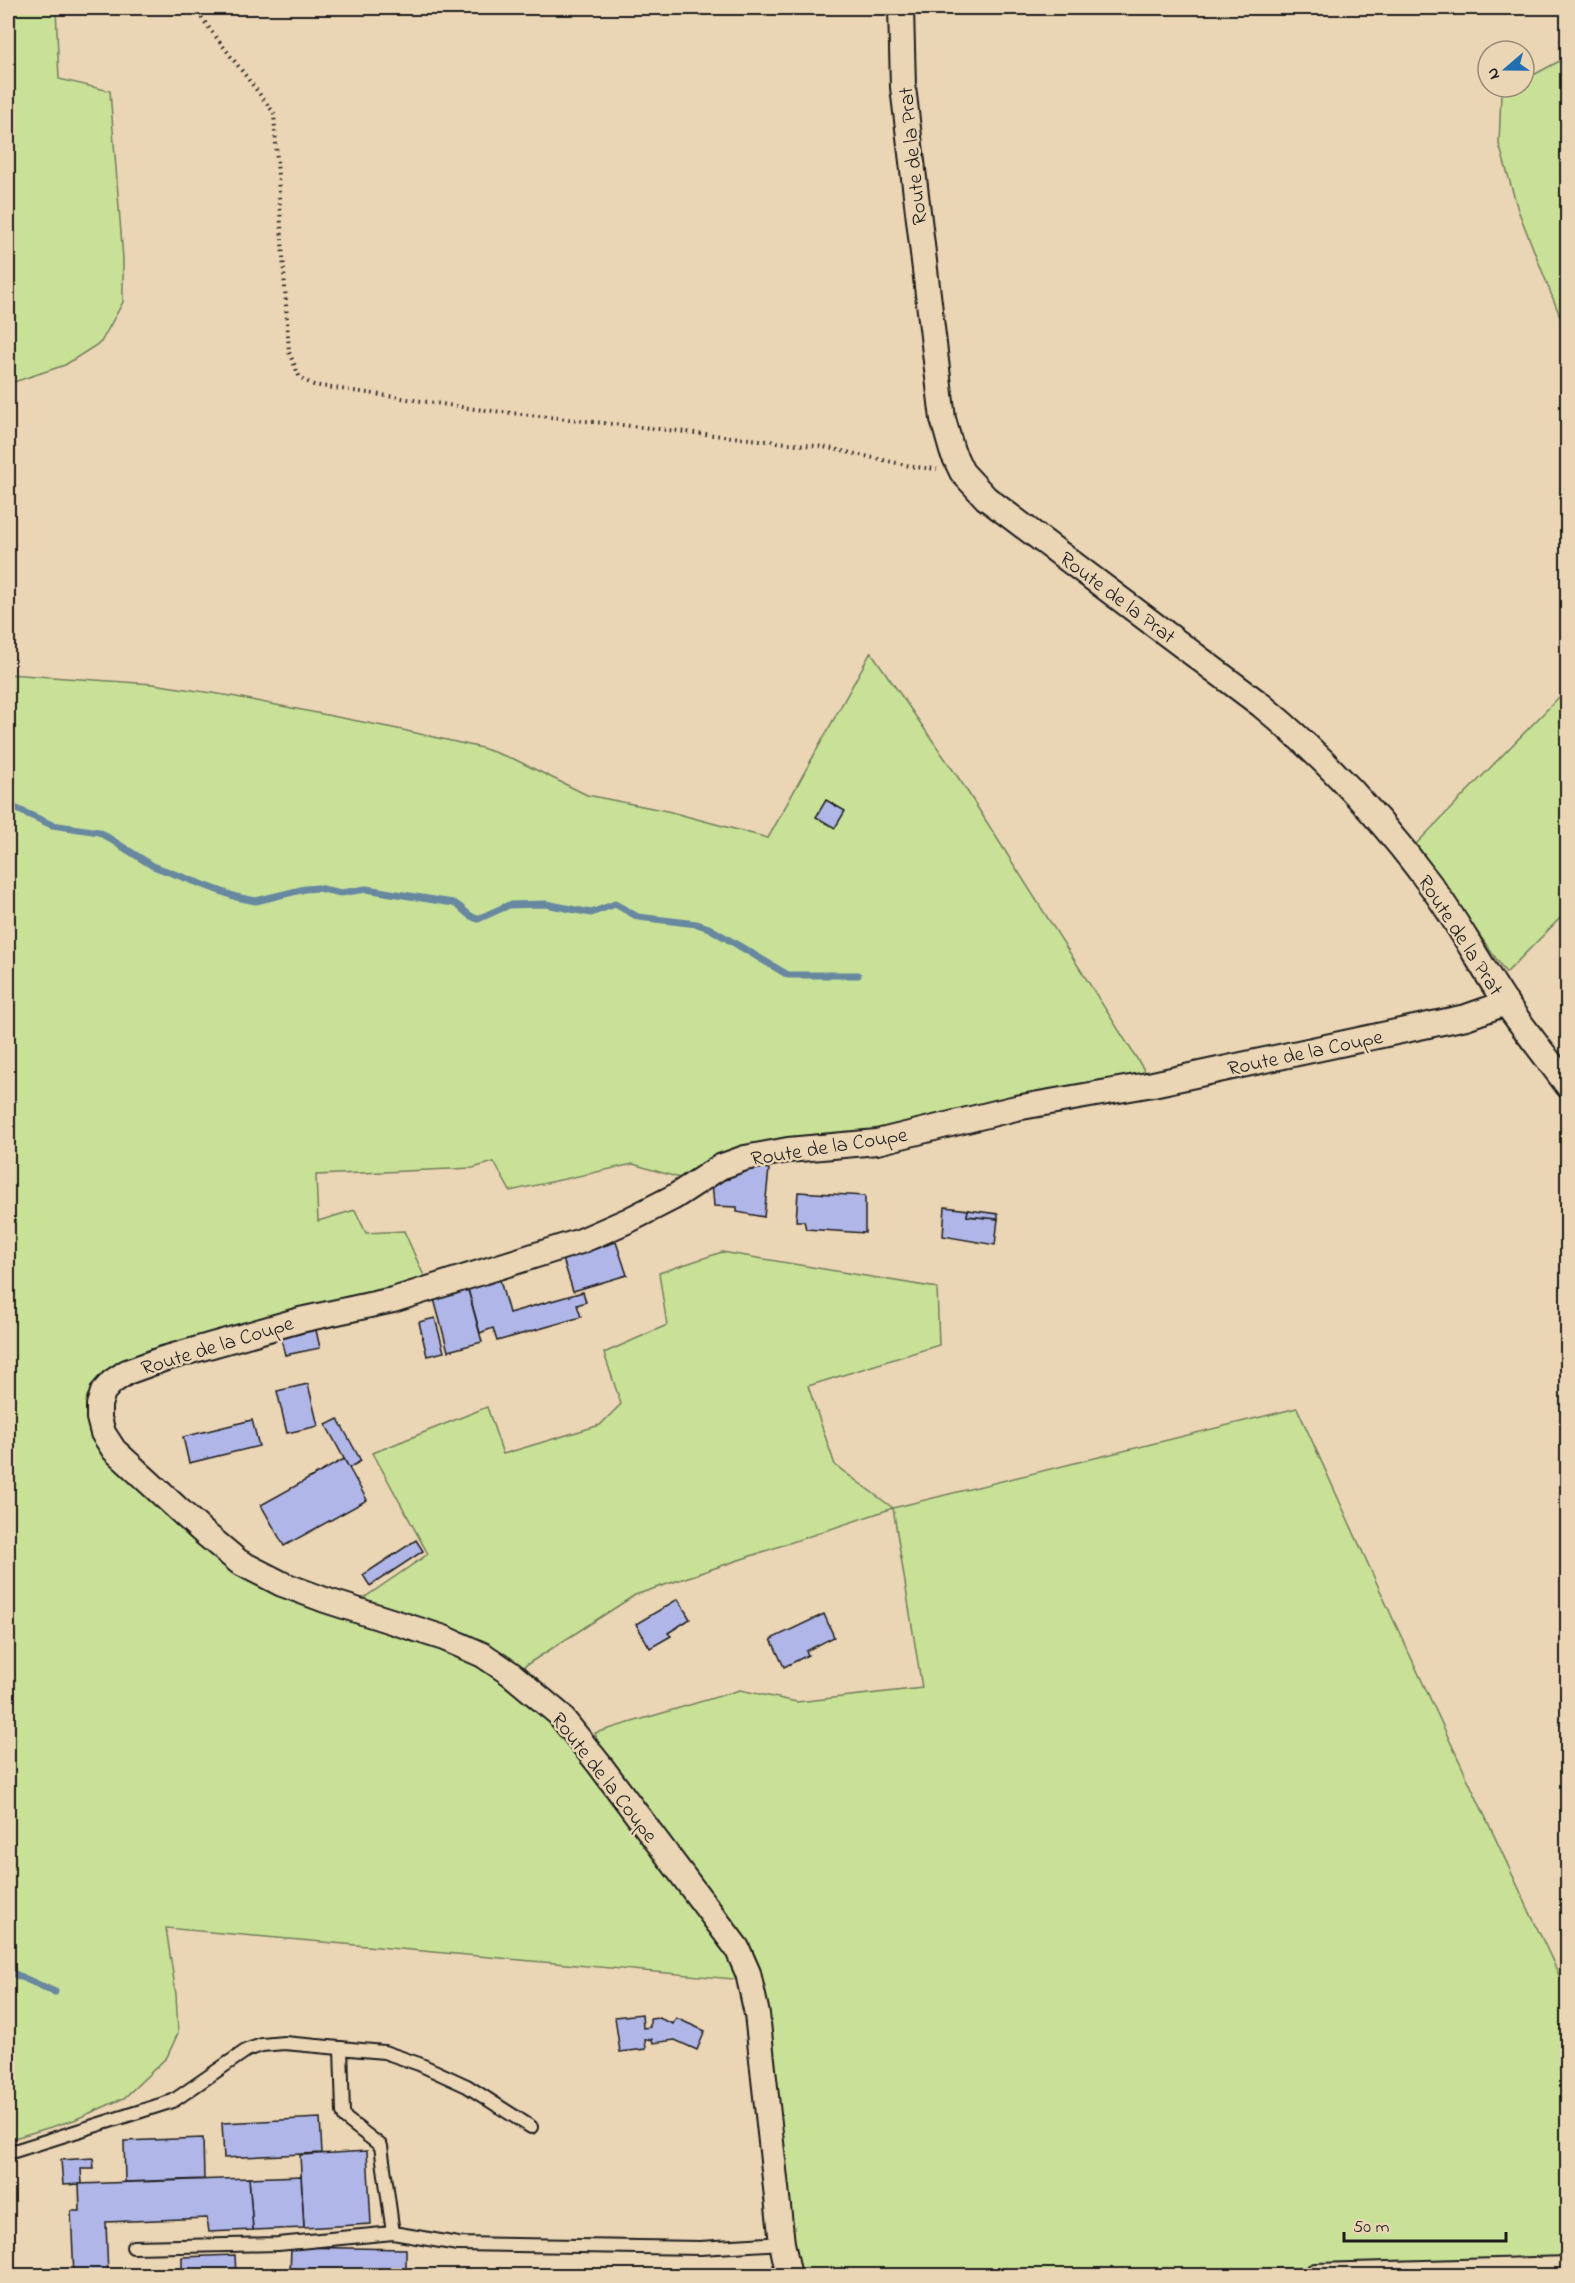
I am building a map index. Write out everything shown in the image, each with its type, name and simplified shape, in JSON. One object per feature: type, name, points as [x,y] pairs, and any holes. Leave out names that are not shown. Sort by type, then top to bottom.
[{"type":"street","name":"Route de la Prat","points":[[901,8],[903,87],[943,419],[952,451],[962,472],[986,498],[1261,705],[1302,739],[1395,839],[1431,885],[1506,1003],[1568,1086]]},
{"type":"street","name":"Route de la Coupe","points":[[789,2276],[782,2243],[757,2014],[748,1973],[737,1948],[599,1764],[559,1714],[511,1674],[483,1655],[444,1638],[282,1584],[239,1562],[114,1450],[103,1433],[99,1419],[99,1405],[103,1392],[112,1382],[127,1372],[163,1359],[300,1320],[393,1300],[581,1241],[674,1197],[720,1167],[745,1158],[788,1150],[877,1142],[1016,1108],[1153,1084],[1466,1017],[1506,1003]]},
{"type":"street","points":[[1316,2276],[1568,2269]]},
{"type":"lane","points":[[8,2153],[173,2101],[248,2050],[262,2045],[284,2043],[384,2052],[419,2064],[467,2086],[531,2127]]},
{"type":"lane","points":[[341,2048],[343,2112],[345,2118],[381,2146],[393,2232]]},
{"type":"lane","points":[[133,2247],[278,2244],[393,2232],[458,2244],[700,2248],[782,2243]]},
{"type":"path","points":[[194,8],[274,113],[289,352],[300,378],[314,385],[476,409],[824,447],[915,467],[962,472]]},
{"type":"green space","points":[[8,8],[56,8],[59,79],[110,91],[123,259],[123,302],[101,342],[65,365],[8,384]]},
{"type":"green space","points":[[1567,57],[1567,334],[1518,210],[1499,144],[1501,99],[1536,99],[1536,74]]},
{"type":"green space","points":[[871,652],[962,783],[1146,1073],[876,1131],[786,1140],[683,1179],[633,1164],[510,1191],[494,1162],[473,1168],[316,1175],[318,1221],[355,1210],[366,1233],[404,1231],[424,1276],[405,1286],[99,1379],[87,1396],[86,1416],[90,1434],[102,1451],[183,1526],[483,1664],[526,1697],[566,1736],[729,1951],[744,1980],[166,1928],[176,1994],[178,2033],[167,2057],[124,2098],[74,2120],[8,2140],[8,674],[153,684],[231,696],[398,729],[482,748],[516,760],[587,795],[667,811],[768,838]]},
{"type":"green space","points":[[1567,689],[1567,911],[1506,973],[1416,844]]},
{"type":"green space","points":[[722,1252],[937,1288],[939,1345],[808,1386],[835,1465],[893,1508],[635,1595],[523,1667],[492,1646],[466,1633],[358,1602],[428,1554],[373,1453],[487,1407],[503,1454],[600,1425],[621,1404],[604,1353],[667,1325],[659,1273]]},
{"type":"green space","points":[[1297,1408],[1567,1992],[1567,2262],[956,2275],[798,2275],[790,2262],[763,1985],[757,1968],[599,1747],[595,1733],[740,1690],[797,1702],[922,1688],[893,1508]]},
{"type":"building","points":[[826,800],[845,811],[835,828],[816,817]]},
{"type":"building","points":[[746,1165],[769,1169],[764,1217],[737,1212],[737,1207],[714,1206],[712,1181],[729,1179],[728,1168]]},
{"type":"building","points":[[798,1192],[865,1196],[865,1233],[806,1229],[804,1221],[796,1221]]},
{"type":"building","points":[[945,1207],[968,1210],[967,1216],[998,1219],[995,1245],[943,1236]]},
{"type":"building","points":[[968,1210],[998,1214],[998,1219],[967,1216]]},
{"type":"building","points":[[616,1242],[627,1275],[573,1291],[563,1259]]},
{"type":"building","points":[[498,1273],[509,1313],[583,1292],[586,1302],[577,1305],[581,1317],[497,1341],[493,1328],[480,1333],[466,1282]]},
{"type":"building","points":[[468,1290],[482,1342],[448,1351],[434,1299]]},
{"type":"building","points":[[435,1318],[444,1352],[427,1356],[419,1322]]},
{"type":"building","points":[[316,1330],[320,1348],[285,1355],[281,1338]]},
{"type":"building","points":[[308,1384],[318,1426],[287,1433],[277,1391]]},
{"type":"building","points":[[338,1419],[361,1461],[349,1468],[326,1425]]},
{"type":"building","points":[[252,1420],[259,1446],[189,1463],[183,1437]]},
{"type":"building","points":[[344,1459],[367,1500],[284,1546],[261,1505]]},
{"type":"building","points":[[416,1540],[423,1551],[370,1586],[363,1575]]},
{"type":"building","points":[[678,1599],[690,1619],[668,1633],[671,1636],[650,1648],[636,1624]]},
{"type":"building","points":[[824,1614],[834,1637],[806,1651],[808,1655],[784,1667],[771,1639]]},
{"type":"building","points":[[642,2014],[643,2028],[650,2027],[650,2019],[659,2018],[673,2024],[676,2018],[705,2031],[697,2050],[675,2040],[653,2043],[652,2039],[645,2040],[646,2049],[620,2052],[615,2017]]},
{"type":"building","points":[[320,2118],[322,2153],[224,2158],[222,2123]]},
{"type":"building","points":[[203,2138],[204,2179],[125,2182],[124,2141]]},
{"type":"building","points":[[367,2151],[371,2224],[304,2228],[300,2155]]},
{"type":"building","points":[[93,2158],[94,2169],[81,2169],[82,2184],[63,2185],[61,2160]]},
{"type":"building","points":[[301,2176],[304,2228],[253,2230],[249,2178]]},
{"type":"building","points":[[249,2178],[253,2230],[209,2232],[207,2218],[106,2222],[108,2276],[74,2276],[71,2211],[80,2211],[79,2184]]},
{"type":"building","points":[[291,2247],[406,2249],[406,2276],[290,2275]]},
{"type":"building","points":[[235,2255],[236,2275],[182,2276],[182,2257]]},
{"type":"waterway","points":[[8,805],[52,825],[99,832],[153,866],[236,897],[256,901],[305,889],[318,888],[341,893],[366,889],[453,903],[478,919],[509,905],[546,904],[591,913],[615,904],[638,917],[697,924],[709,928],[788,975],[858,975]]},
{"type":"waterway","points":[[8,1971],[55,1992]]}]
